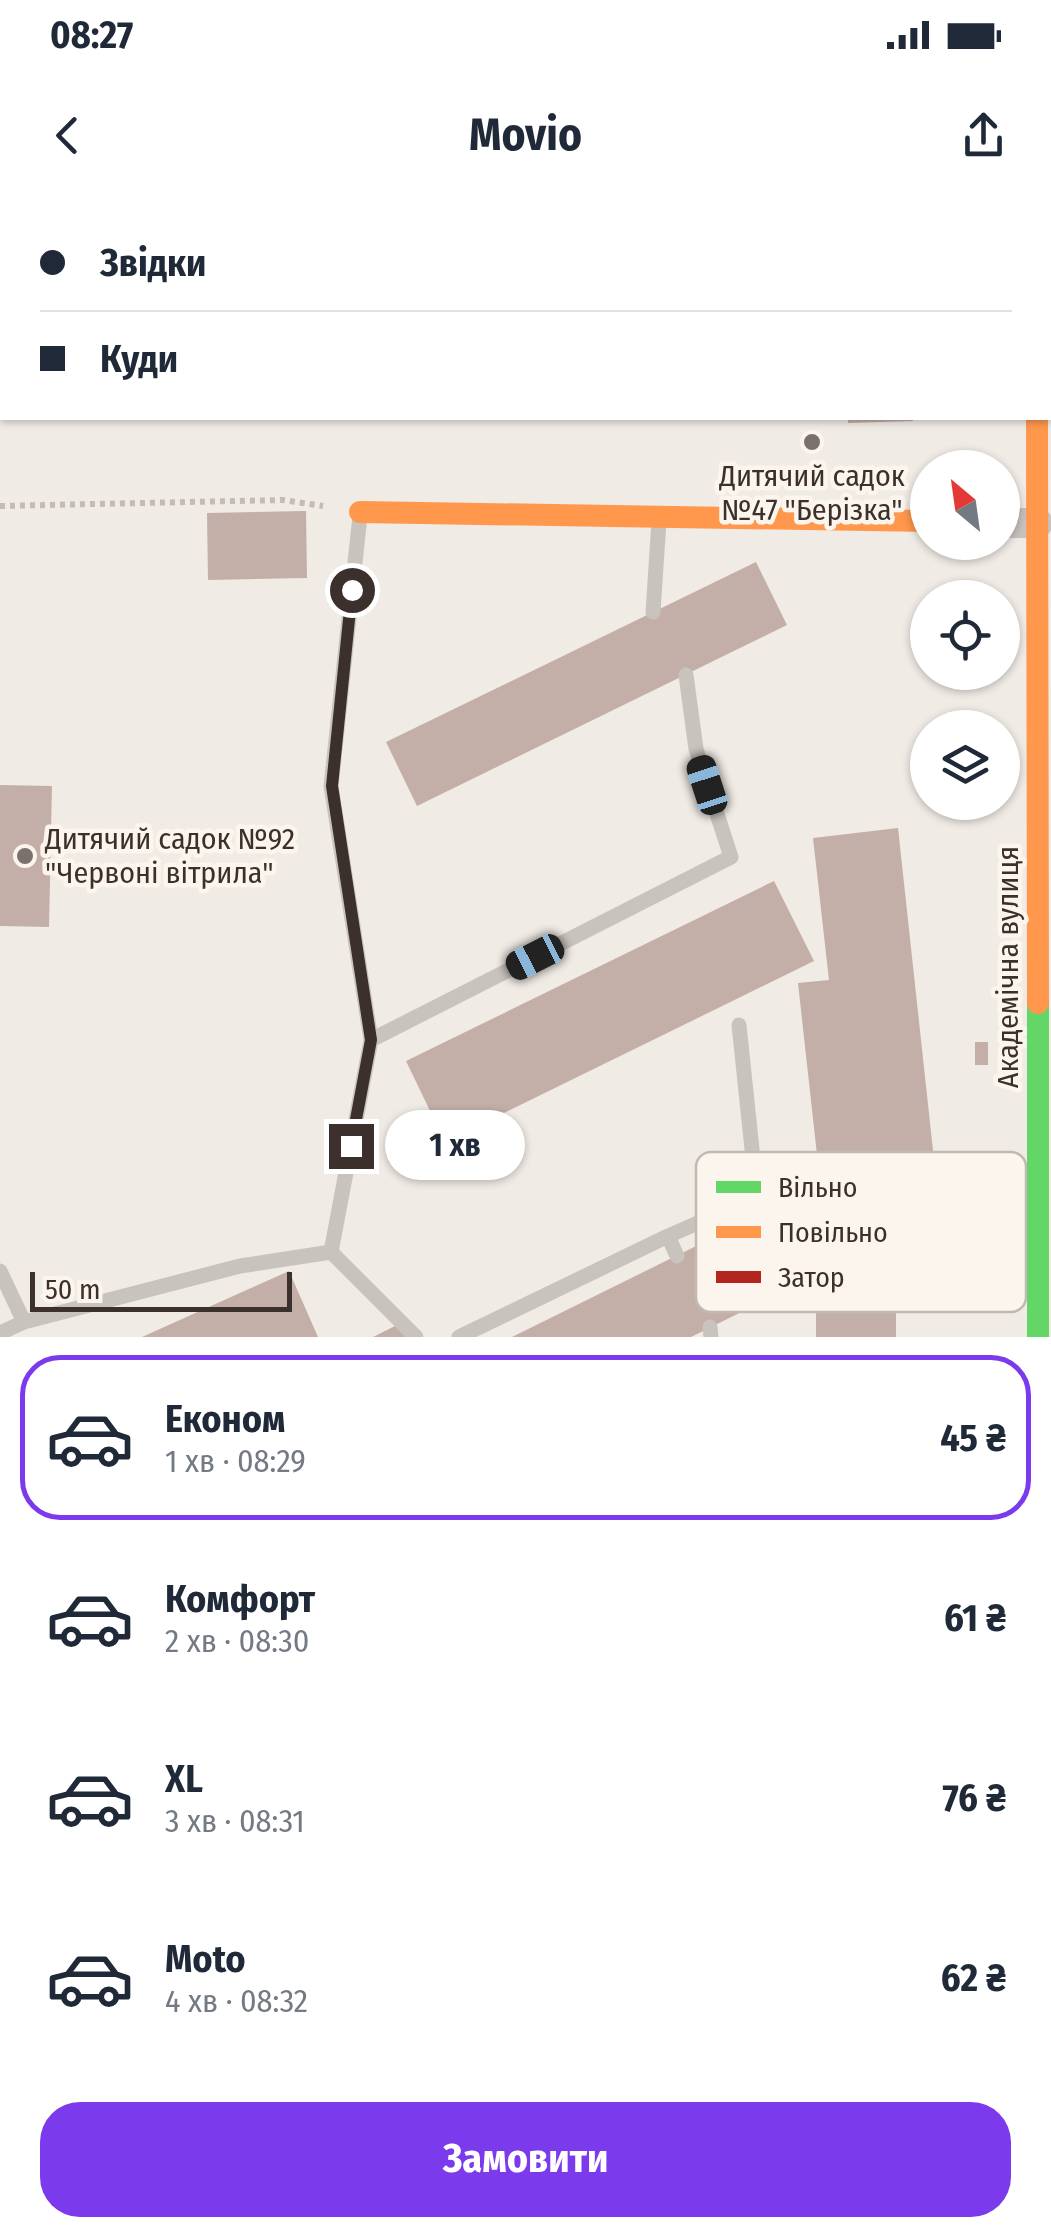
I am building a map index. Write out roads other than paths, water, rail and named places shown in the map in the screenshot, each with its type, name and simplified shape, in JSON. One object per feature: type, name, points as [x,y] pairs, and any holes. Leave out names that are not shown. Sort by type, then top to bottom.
[{"type":"street","name":"Академічна вулиця","points":[[1038,420],[1044,690],[1044,997],[1038,1194],[1045,1268],[1038,1337]]},
{"type":"street","points":[[360,512],[910,521]]},
{"type":"street","points":[[1020,523],[1038,523]]},
{"type":"lane","points":[[331,1252],[371,1040],[332,786],[360,512]]},
{"type":"lane","points":[[652,612],[659,517]]},
{"type":"lane","points":[[371,1040],[731,857],[696,749],[686,675]]},
{"type":"lane","points":[[739,1025],[752,1152]]},
{"type":"lane","points":[[1026,1195],[1038,1194]]},
{"type":"lane","points":[[459,1337],[696,1224]]},
{"type":"lane","points":[[668,1236],[677,1256]]},
{"type":"lane","points":[[0,1333],[24,1322],[240,1266],[331,1252]]},
{"type":"lane","points":[[331,1252],[416,1337]]},
{"type":"lane","points":[[0,1270],[24,1322]]},
{"type":"place","name":"Дитячий садок №47 \"Берізка\"","points":[[812,442]]},
{"type":"place","name":"Дитячий садок №92 \"Червонi вiтрила\"","points":[[25,856]]}]
